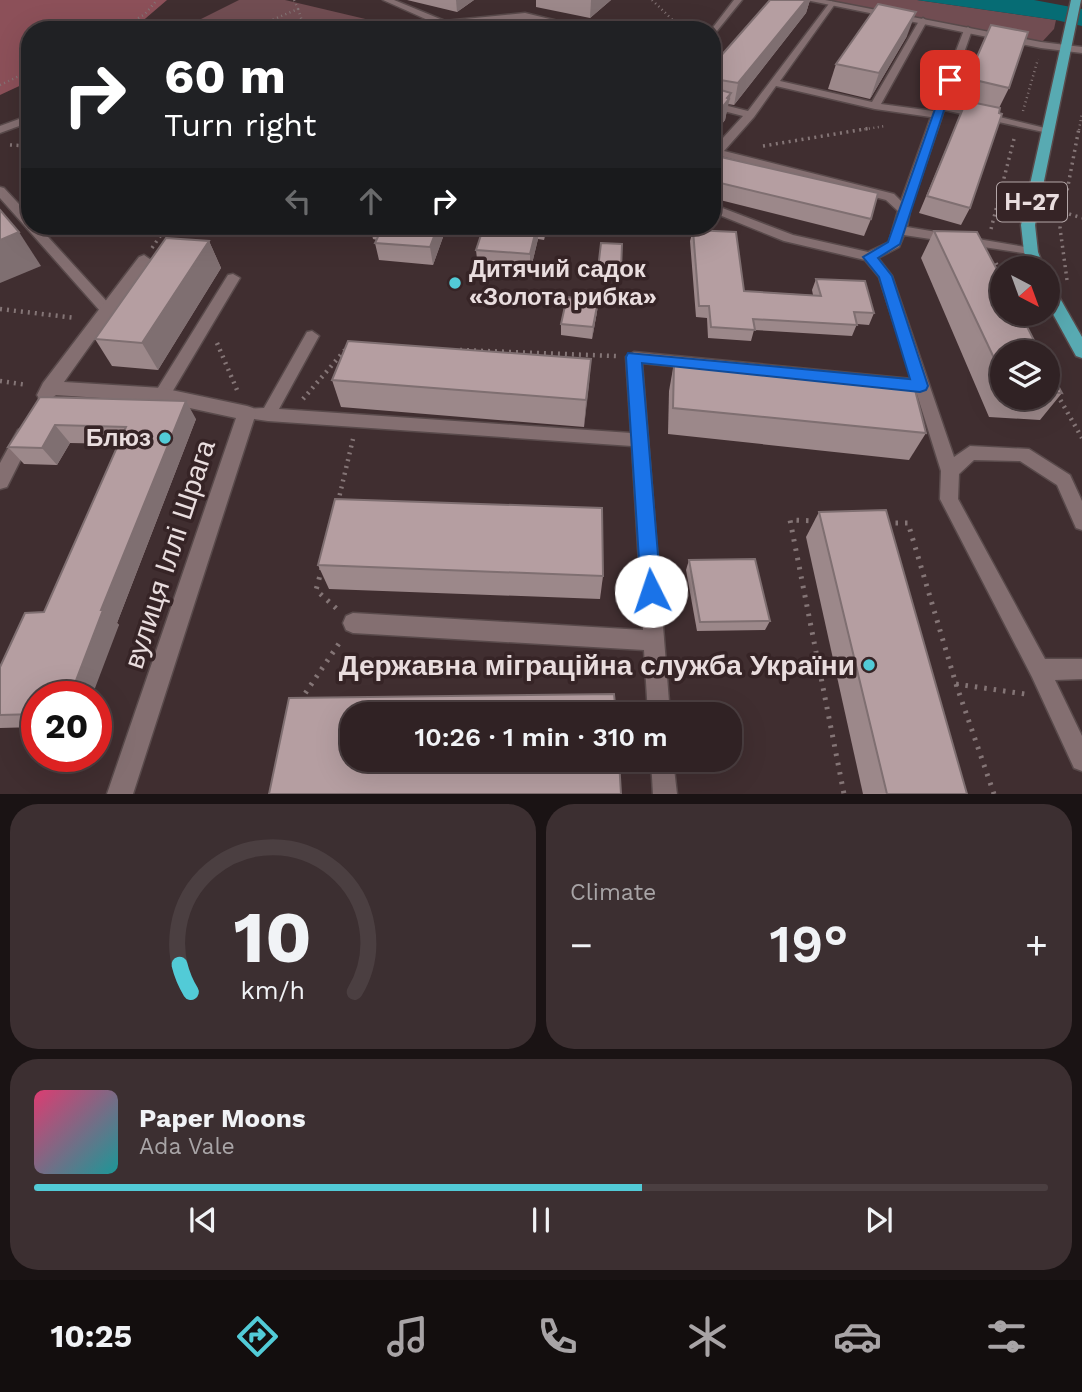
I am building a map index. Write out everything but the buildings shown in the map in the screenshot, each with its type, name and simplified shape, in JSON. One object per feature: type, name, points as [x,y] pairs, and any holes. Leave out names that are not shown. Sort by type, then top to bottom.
[{"type":"main road","name":"Н-27","points":[[1032,256],[1028,225],[1076,0]]},
{"type":"main road","points":[[1060,311],[1082,352]]},
{"type":"street","points":[[811,0],[1082,50]]},
{"type":"street","points":[[0,481],[49,388],[144,260]]},
{"type":"street","points":[[49,388],[162,395],[258,414]]},
{"type":"street","name":"вулиця Іллі Шрага","points":[[120,793],[258,414]]},
{"type":"lane","points":[[387,0],[431,21]]},
{"type":"lane","points":[[721,22],[738,0]]},
{"type":"lane","points":[[721,146],[750,115],[831,4]]},
{"type":"lane","points":[[488,21],[525,16],[549,21]]},
{"type":"lane","points":[[875,106],[923,22]]},
{"type":"lane","points":[[870,257],[894,244],[968,30]]},
{"type":"lane","points":[[774,83],[875,106],[939,110],[1048,130]]},
{"type":"lane","points":[[721,107],[750,115]]},
{"type":"lane","points":[[0,131],[21,122]]},
{"type":"lane","points":[[721,154],[891,197],[904,210]]},
{"type":"lane","points":[[0,191],[21,215]]},
{"type":"lane","points":[[721,212],[789,238],[870,257],[885,276],[950,471],[949,499],[1039,670],[1082,760]]},
{"type":"lane","points":[[900,230],[1031,252]]},
{"type":"lane","points":[[38,235],[102,315]]},
{"type":"lane","points":[[162,395],[233,278]]},
{"type":"lane","points":[[258,414],[312,336]]},
{"type":"lane","points":[[658,702],[634,357],[920,386]]},
{"type":"lane","points":[[258,414],[641,440]]},
{"type":"lane","points":[[950,471],[970,453],[1023,454],[1064,480],[1082,522]]},
{"type":"lane","points":[[353,623],[654,641]]},
{"type":"lane","points":[[1039,670],[1082,669]]},
{"type":"lane","points":[[663,772],[664,793]]},
{"type":"path","points":[[138,21],[153,8],[157,0]]},
{"type":"path","points":[[294,0],[302,21]]},
{"type":"path","points":[[652,0],[674,21]]},
{"type":"path","points":[[269,21],[298,9]]},
{"type":"path","points":[[987,244],[1039,56]]},
{"type":"path","points":[[0,85],[21,75]]},
{"type":"path","points":[[1071,287],[1066,278],[1060,228],[1082,113]]},
{"type":"path","points":[[757,147],[888,125]]},
{"type":"path","points":[[1069,141],[1077,142]]},
{"type":"path","points":[[0,144],[21,145]]},
{"type":"path","points":[[1063,212],[1082,218]]},
{"type":"path","points":[[144,260],[161,235]]},
{"type":"path","points":[[0,309],[102,315]]},
{"type":"path","points":[[207,321],[258,414]]},
{"type":"path","points":[[289,416],[349,345]]},
{"type":"path","points":[[458,349],[634,357]]},
{"type":"path","points":[[1060,400],[1082,438]]},
{"type":"path","points":[[335,512],[358,421]]},
{"type":"path","points":[[829,521],[790,520],[844,793]]},
{"type":"path","points":[[882,523],[908,523],[956,684],[994,793]]},
{"type":"path","points":[[295,709],[353,623],[316,590],[323,564]]},
{"type":"path","points":[[956,684],[1053,698]]},
{"type":"shaded area","points":[[0,0],[167,0],[142,21],[21,21],[21,85],[0,95]]},
{"type":"shaded area","points":[[239,0],[285,0],[374,21],[197,21]]},
{"type":"shaded area","points":[[828,0],[917,0],[1056,20],[1054,29],[1042,42]]},
{"type":"water","points":[[917,0],[1034,0],[1082,9],[1082,26],[1056,20]]},
{"type":"place","name":"Дитячий садок «Золота рибка»","points":[[455,283]]},
{"type":"place","name":"Блюз","points":[[165,438]]},
{"type":"place","name":"Державна міграційна служба України","points":[[869,665]]},
{"type":"route","points":[[651,591],[634,357],[920,386],[885,276],[870,257],[894,244],[950,80]]}]
